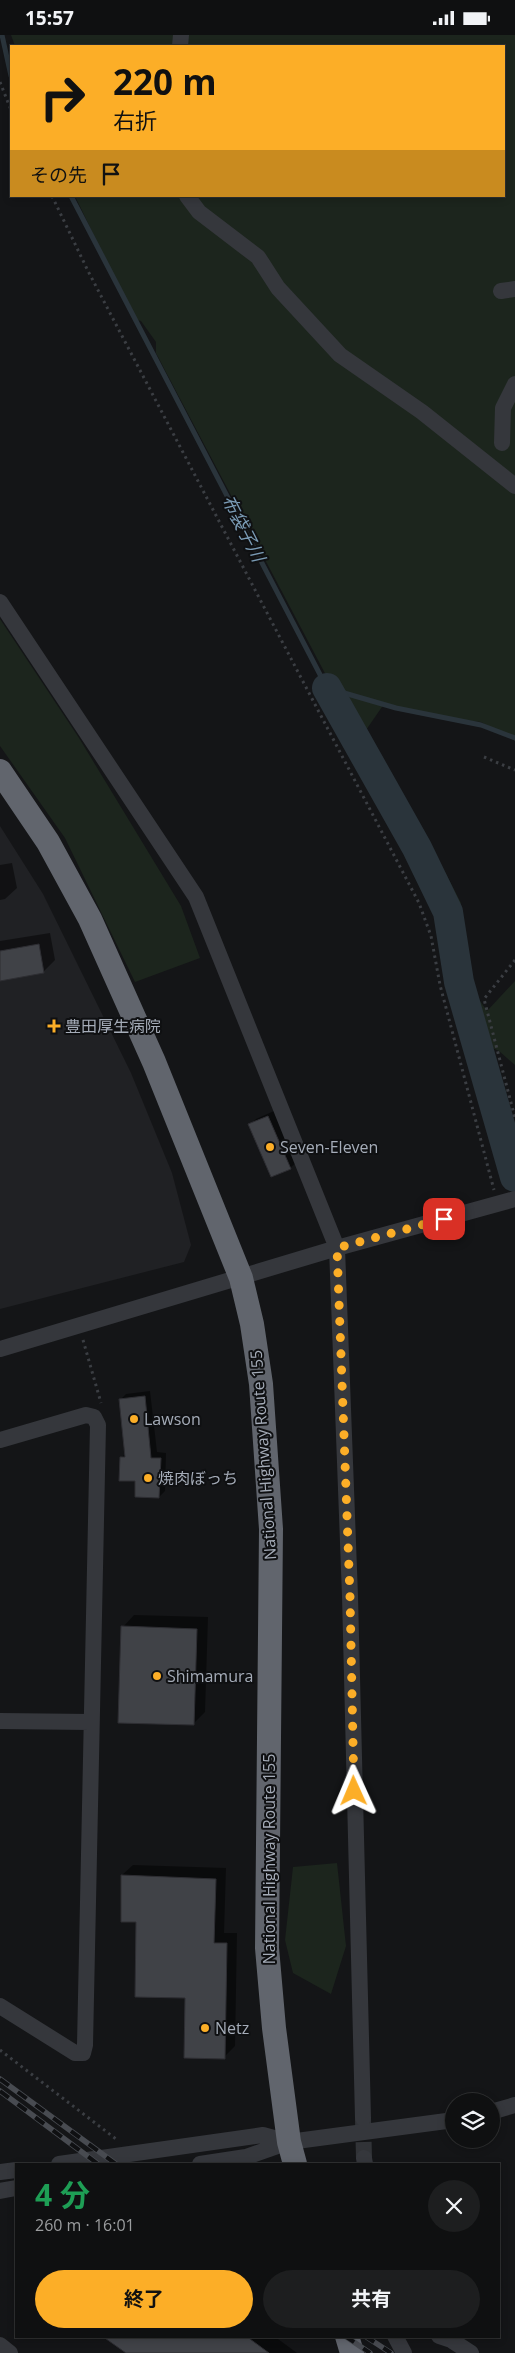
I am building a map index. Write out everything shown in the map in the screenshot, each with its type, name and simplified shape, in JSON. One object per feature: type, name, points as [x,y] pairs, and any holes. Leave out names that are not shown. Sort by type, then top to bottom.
[{"type":"highway","name":"National Highway Route 155","points":[[0,771],[48,842],[90,919],[154,1063],[241,1278],[252,1324],[261,1384],[271,1529],[267,1947],[274,2028],[292,2153]]},
{"type":"highway","points":[[348,2338],[352,2353]]},
{"type":"street","points":[[188,197],[199,212],[258,257],[278,289],[340,355],[422,412],[515,486]]},
{"type":"street","points":[[502,443],[503,408],[515,384]]},
{"type":"street","points":[[0,602],[196,897],[337,1248],[350,1596],[363,2118]]},
{"type":"street","points":[[0,1349],[337,1248],[515,1199]]},
{"type":"street","points":[[0,1440],[86,1415],[94,1417],[98,1425],[90,1722],[85,2045],[83,2053],[75,2053],[0,2006]]},
{"type":"street","points":[[0,1721],[90,1722]]},
{"type":"street","points":[[500,2109],[515,2105]]},
{"type":"street","points":[[207,2163],[292,2153],[445,2123]]},
{"type":"street","points":[[66,2163],[263,2135],[292,2153]]},
{"type":"street","points":[[0,2172],[15,2170]]},
{"type":"street","points":[[0,2191],[15,2188]]},
{"type":"street","points":[[397,2338],[404,2353]]},
{"type":"street","points":[[445,2338],[471,2353]]},
{"type":"street","points":[[0,2345],[10,2353]]},
{"type":"path","points":[[0,82],[10,107]]},
{"type":"path","points":[[52,197],[97,289],[419,903],[430,936],[440,985],[498,1205]]},
{"type":"path","points":[[484,757],[515,771]]},
{"type":"path","points":[[515,960],[484,999],[515,1118]]},
{"type":"path","points":[[79,1326],[102,1401],[94,1417]]},
{"type":"path","points":[[0,2050],[116,2139]]},
{"type":"shaded area","points":[[11,35],[515,35],[515,741],[481,722],[419,715],[384,704],[364,733],[373,774],[414,852],[445,872],[461,903],[446,927],[456,966],[487,1011],[515,981],[515,1065],[499,1051],[474,1039],[456,1017],[434,916],[342,728],[328,679],[156,353],[156,342],[141,321],[134,319],[75,197],[505,197],[505,45],[15,45]]},
{"type":"shaded area","points":[[0,619],[79,738],[181,906],[200,958],[135,982],[65,838],[0,746]]},
{"type":"shaded area","name":"豊田厚生病院","points":[[0,826],[43,894],[131,1073],[172,1173],[191,1245],[184,1262],[0,1309]]},
{"type":"shaded area","points":[[337,1863],[346,1946],[331,1994],[293,1973],[285,1940],[293,1867]]},
{"type":"building","points":[[39,944],[44,973],[0,981],[0,951]]},
{"type":"building","name":"Seven-Eleven","points":[[268,1116],[291,1169],[271,1177],[248,1124]]},
{"type":"building","points":[[145,1396],[151,1458],[161,1458],[159,1498],[135,1497],[135,1481],[119,1481],[120,1457],[125,1457],[119,1399]]},
{"type":"building","name":"Shimamura","points":[[121,1626],[197,1629],[194,1725],[118,1723]]},
{"type":"building","points":[[121,1875],[216,1879],[214,1943],[227,1943],[225,2059],[184,2058],[185,1998],[135,1997],[136,1922],[121,1922]]},
{"type":"building","points":[[105,2338],[249,2338],[269,2353],[126,2353]]},
{"type":"waterway","name":"布袋子川","points":[[2,35],[10,71]]},
{"type":"waterway","name":"布袋子川","points":[[72,197],[327,688],[396,708],[481,725],[515,738]]},
{"type":"waterway","points":[[327,688],[417,848],[448,912],[459,982],[515,1177]]},
{"type":"tunnel","points":[[363,2118],[364,2158]]},
{"type":"railway","points":[[0,2079],[115,2163]]},
{"type":"railway","points":[[0,2091],[97,2163]]},
{"type":"railway","points":[[348,2338],[370,2353]]},
{"type":"railway","points":[[368,2338],[391,2353]]},
{"type":"place","name":"豊田厚生病院","points":[[54,1026]]},
{"type":"place","name":"Seven-Eleven","points":[[270,1147]]},
{"type":"place","name":"Lawson","points":[[134,1419]]},
{"type":"place","name":"焼肉ぼっち","points":[[148,1478]]},
{"type":"place","name":"Shimamura","points":[[157,1676]]},
{"type":"place","name":"Netz","points":[[205,2028]]},
{"type":"route","points":[[354,1791],[350,1596],[337,1248],[444,1219]]}]
